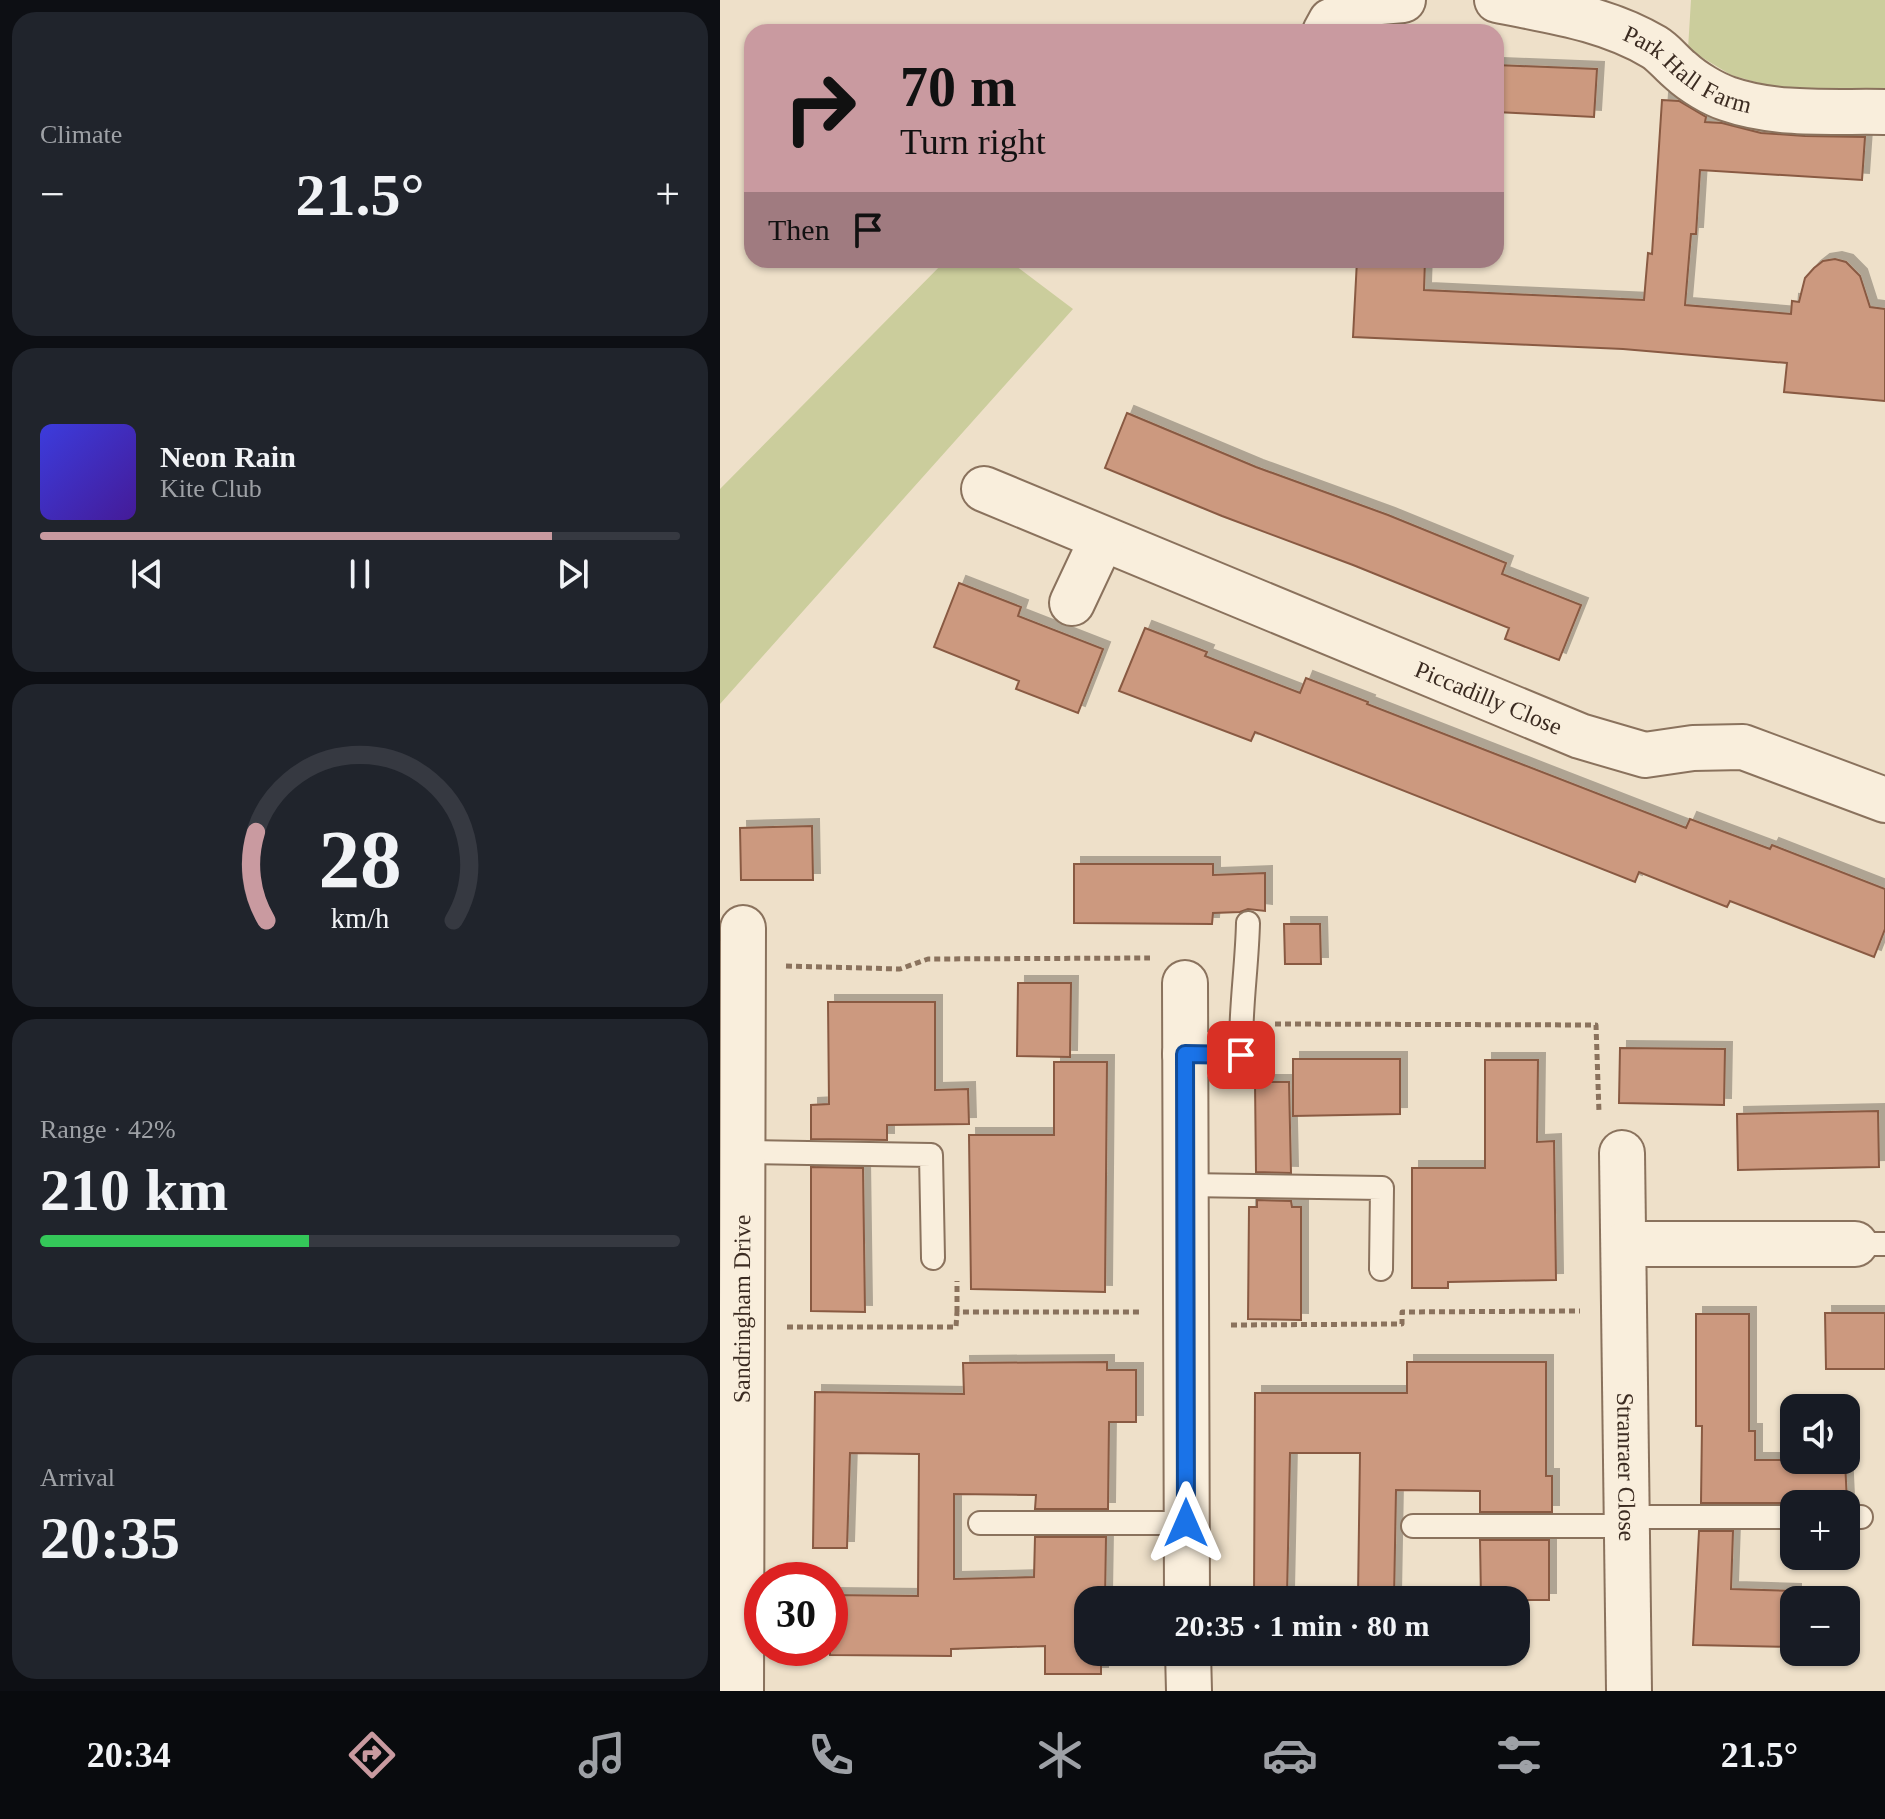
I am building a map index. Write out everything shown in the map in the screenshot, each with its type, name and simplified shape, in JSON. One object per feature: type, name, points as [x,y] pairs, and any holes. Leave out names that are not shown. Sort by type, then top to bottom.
[{"type":"street","points":[[1329,24],[1380,2],[1403,0]]},
{"type":"street","name":"Park Hall Farm","points":[[1497,0],[1602,23],[1637,37],[1658,49],[1683,73],[1726,98],[1768,110],[1885,112]]},
{"type":"street","name":"Piccadilly Close","points":[[984,489],[1580,736],[1645,755],[1693,748],[1743,747],[1885,800]]},
{"type":"street","points":[[1072,603],[1102,539]]},
{"type":"street","name":"Sandringham Drive","points":[[741,1691],[742,1327],[731,1253],[742,1152],[743,946]]},
{"type":"street","points":[[1185,983],[1187,1586]]},
{"type":"street","points":[[1185,1054],[1241,1039]]},
{"type":"street","name":"Stranraer Close","points":[[1622,1153],[1629,1691]]},
{"type":"street","points":[[1625,1244],[1870,1244]]},
{"type":"street","points":[[1188,1666],[1189,1691]]},
{"type":"lane","points":[[1241,1039],[1248,923]]},
{"type":"lane","points":[[742,1152],[931,1155],[933,1258]]},
{"type":"lane","points":[[1185,1185],[1382,1188],[1381,1269]]},
{"type":"lane","points":[[1413,1526],[1780,1517]]},
{"type":"lane","points":[[980,1523],[1186,1523]]},
{"type":"path","points":[[743,946],[900,969],[928,959],[1158,958],[1185,983]]},
{"type":"path","points":[[1241,1039],[1596,1025],[1600,1131],[1622,1153]]},
{"type":"path","points":[[742,1327],[956,1327],[957,1312],[1402,1324],[1402,1312],[1625,1311]]},
{"type":"green space","points":[[1691,0],[1885,0],[1885,94],[1773,87],[1731,75],[1688,49]]},
{"type":"green space","points":[[938,268],[1019,268],[1073,309],[720,704],[720,489]]},
{"type":"building","points":[[1504,65],[1597,69],[1594,117],[1504,112]]},
{"type":"building","points":[[1662,100],[1679,101],[1706,117],[1705,122],[1761,133],[1865,137],[1862,180],[1700,170],[1696,234],[1691,234],[1685,305],[1791,314],[1792,301],[1799,302],[1805,278],[1814,268],[1823,261],[1835,259],[1846,262],[1860,276],[1870,307],[1885,309],[1885,401],[1784,392],[1787,363],[1623,349],[1353,337],[1357,268],[1425,268],[1424,290],[1644,300],[1648,253],[1652,254]]},
{"type":"building","points":[[1127,413],[1256,467],[1388,515],[1506,563],[1502,574],[1581,605],[1559,660],[1505,639],[1509,628],[1105,468]]},
{"type":"building","points":[[959,583],[1021,607],[1018,616],[1103,649],[1078,713],[1016,689],[1019,681],[934,647]]},
{"type":"building","points":[[1145,628],[1207,652],[1205,656],[1300,693],[1306,678],[1686,828],[1690,819],[1770,849],[1772,845],[1885,889],[1885,929],[1874,957],[1730,901],[1727,907],[1639,872],[1635,882],[1255,732],[1251,741],[1119,691]]},
{"type":"building","points":[[812,826],[813,880],[741,880],[740,828]]},
{"type":"building","points":[[1074,864],[1213,864],[1213,875],[1265,873],[1265,911],[1248,909],[1213,913],[1212,924],[1074,923]]},
{"type":"building","points":[[1284,924],[1320,924],[1321,964],[1285,964]]},
{"type":"building","points":[[1018,983],[1071,983],[1070,1057],[1017,1056]]},
{"type":"building","points":[[828,1002],[935,1002],[935,1090],[968,1089],[969,1124],[887,1125],[887,1140],[811,1139],[811,1105],[829,1104]]},
{"type":"building","points":[[1620,1048],[1725,1049],[1724,1105],[1619,1103]]},
{"type":"building","points":[[1293,1059],[1400,1059],[1400,1114],[1293,1116]]},
{"type":"building","points":[[1485,1060],[1538,1060],[1537,1142],[1554,1141],[1556,1280],[1448,1282],[1448,1288],[1412,1288],[1412,1168],[1485,1168]]},
{"type":"building","points":[[1054,1062],[1107,1062],[1105,1292],[971,1289],[969,1135],[1054,1135]]},
{"type":"building","points":[[1255,1082],[1289,1082],[1291,1173],[1256,1172]]},
{"type":"building","points":[[1878,1111],[1879,1167],[1738,1170],[1737,1114]]},
{"type":"building","points":[[811,1167],[863,1168],[865,1312],[811,1311]]},
{"type":"building","points":[[1257,1200],[1291,1201],[1292,1207],[1301,1207],[1301,1320],[1248,1319],[1249,1207],[1257,1207]]},
{"type":"building","points":[[1825,1313],[1885,1313],[1885,1369],[1826,1369]]},
{"type":"building","points":[[1696,1314],[1749,1314],[1749,1431],[1755,1431],[1755,1460],[1780,1460],[1780,1474],[1846,1474],[1846,1490],[1780,1490],[1780,1503],[1701,1503],[1702,1426],[1696,1426]]},
{"type":"building","points":[[1107,1362],[1107,1370],[1136,1370],[1136,1422],[1109,1422],[1108,1509],[1035,1509],[1036,1495],[954,1494],[954,1579],[1034,1577],[1035,1537],[1106,1537],[1105,1586],[1074,1586],[1074,1666],[1101,1666],[1101,1674],[1045,1674],[1045,1646],[951,1649],[951,1656],[848,1655],[848,1595],[918,1596],[919,1454],[850,1453],[847,1548],[813,1548],[815,1392],[964,1394],[963,1363]]},
{"type":"building","points":[[1407,1362],[1546,1362],[1546,1476],[1552,1476],[1552,1512],[1480,1512],[1480,1491],[1396,1490],[1394,1586],[1358,1586],[1360,1453],[1290,1453],[1287,1586],[1254,1586],[1255,1393],[1407,1393]]},
{"type":"building","points":[[1699,1531],[1733,1531],[1731,1589],[1780,1591],[1780,1647],[1693,1645]]},
{"type":"building","points":[[1480,1540],[1549,1540],[1549,1600],[1530,1600],[1530,1586],[1481,1586]]},
{"type":"route","points":[[1186,1523],[1185,1054],[1241,1055]]}]
